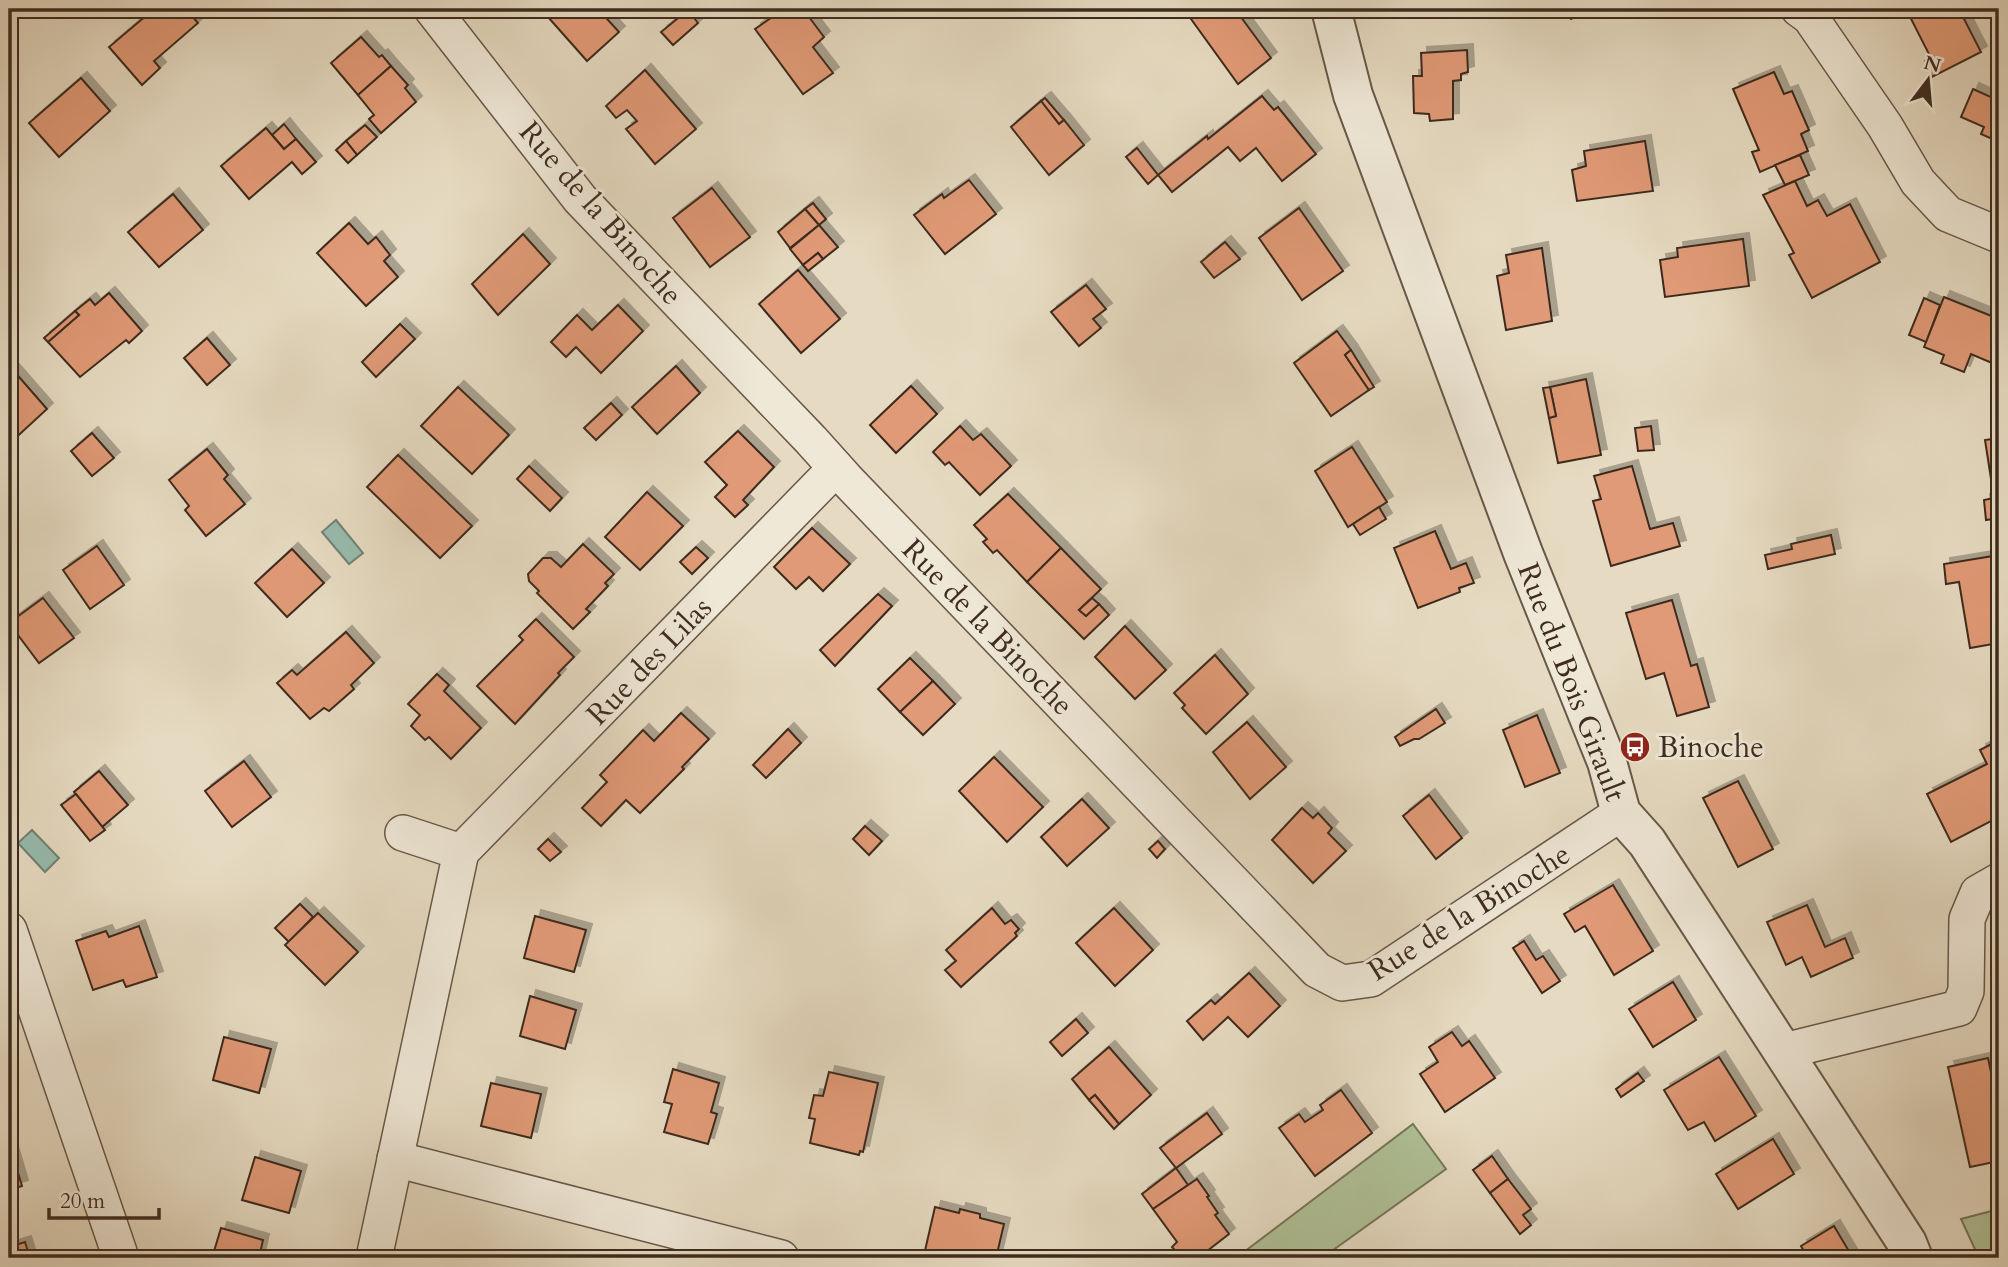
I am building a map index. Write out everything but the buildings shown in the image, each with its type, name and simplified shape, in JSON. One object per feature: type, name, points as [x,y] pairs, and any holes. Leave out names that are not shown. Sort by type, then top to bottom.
[{"type":"street","name":"Rue de la Binoche","points":[[432,9],[580,199],[1317,970],[1342,984],[1371,979],[1621,813]]},
{"type":"street","name":"Rue du Bois Girault","points":[[1331,9],[1353,94],[1523,553],[1607,762],[1621,813],[1647,842],[1907,1243],[1913,1258]]},
{"type":"street","points":[[1799,9],[1810,17],[1870,104],[1918,182],[1948,214],[1999,234]]},
{"type":"street","name":"Rue des Lilas","points":[[461,852],[836,468]]},
{"type":"street","points":[[374,1258],[461,852],[403,833]]},
{"type":"street","points":[[1784,1051],[1959,1008],[1966,991],[1966,919],[1978,893],[1999,881]]},
{"type":"street","points":[[9,930],[121,1258]]},
{"type":"street","points":[[395,1159],[781,1258]]},
{"type":"shaded area","points":[[336,520],[363,553],[349,564],[322,532]]},
{"type":"shaded area","points":[[32,830],[59,858],[45,872],[18,843]]},
{"type":"shaded area","points":[[1413,1124],[1446,1169],[1322,1258],[1236,1258]]},
{"type":"shaded area","points":[[1999,1209],[1999,1258],[1979,1258],[1961,1219]]},
{"type":"place","name":"Binoche","points":[[1635,747]]}]
